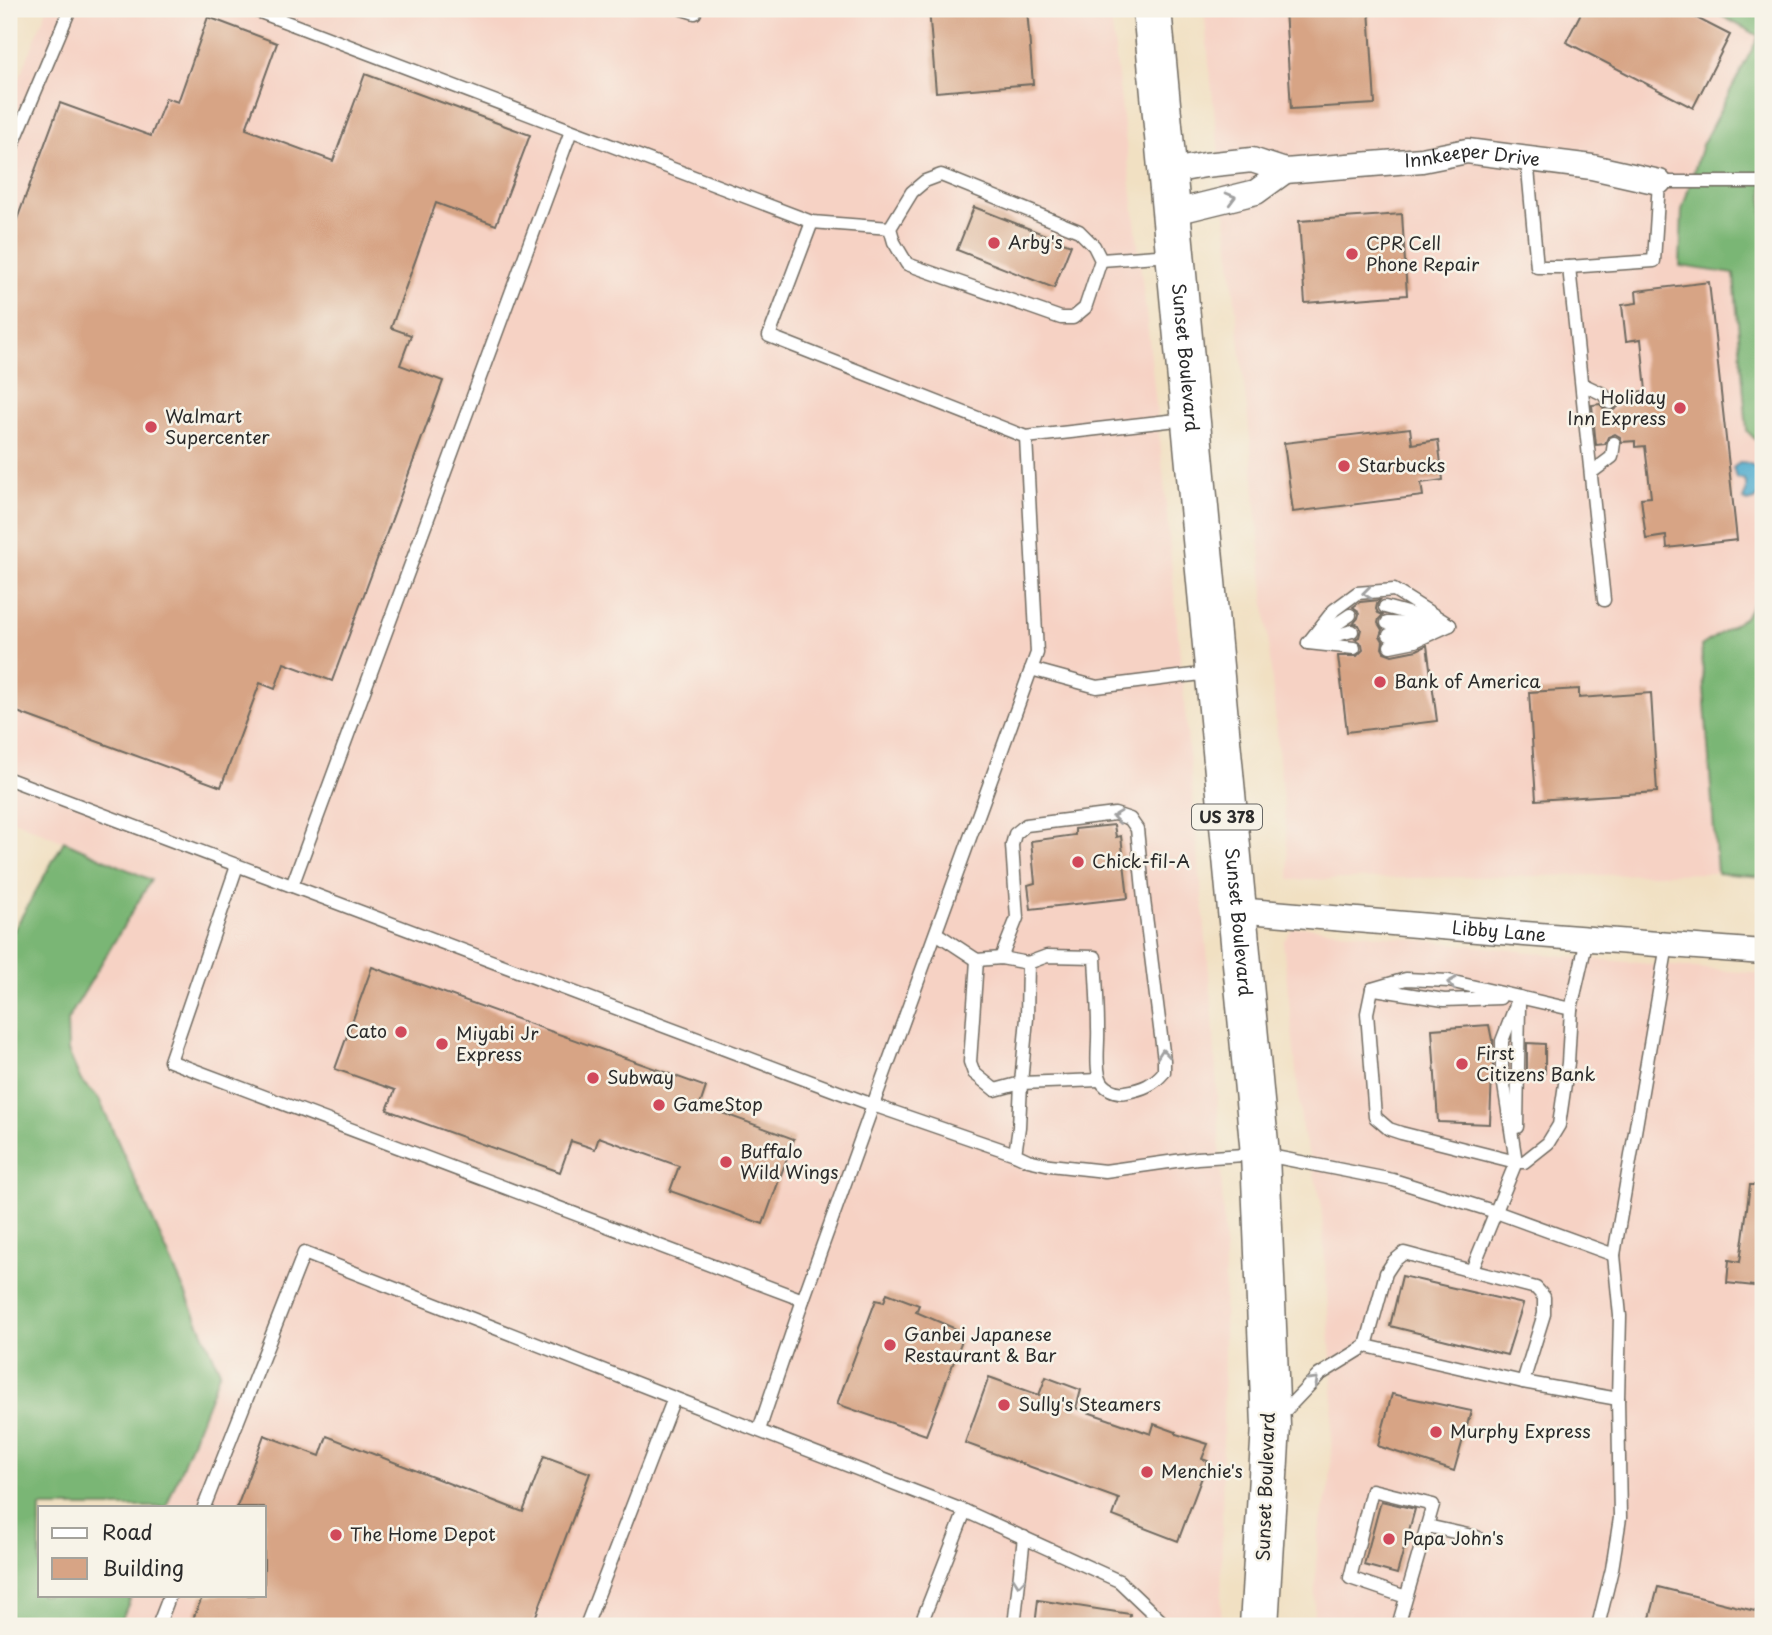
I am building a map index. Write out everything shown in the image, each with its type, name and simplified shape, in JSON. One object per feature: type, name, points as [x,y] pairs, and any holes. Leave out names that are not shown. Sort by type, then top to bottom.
[{"type":"main road","name":"Sunset Boulevard","points":[[1152,9],[1259,1154],[1271,1426],[1259,1626]]},
{"type":"street","name":"Innkeeper Drive","points":[[1166,172],[1205,164],[1252,160],[1285,171],[1422,160],[1467,151],[1592,166],[1659,182]]},
{"type":"street","points":[[1171,213],[1256,192],[1285,171]]},
{"type":"street","name":"Libby Lane","points":[[1236,910],[1763,952]]},
{"type":"lane","points":[[9,154],[70,9]]},
{"type":"lane","points":[[252,9],[812,222],[890,228]]},
{"type":"lane","points":[[682,9],[695,13]]},
{"type":"lane","points":[[292,887],[571,131]]},
{"type":"lane","points":[[1527,158],[1537,267],[1654,261],[1659,182],[1763,182]]},
{"type":"lane","points":[[941,175],[1079,232],[1094,246],[1101,260],[1084,308],[1073,318],[1062,318],[907,264],[894,242],[890,228],[912,192],[925,181],[941,175]]},
{"type":"lane","points":[[812,222],[769,336],[1026,437],[1190,419]]},
{"type":"lane","points":[[1101,260],[1175,255]]},
{"type":"lane","points":[[1569,267],[1604,600]]},
{"type":"lane","points":[[1582,384],[1603,394],[1610,403]]},
{"type":"lane","points":[[759,1430],[803,1300],[1037,653],[1026,437]]},
{"type":"lane","points":[[1592,472],[1612,457],[1614,443]]},
{"type":"lane","points":[[1308,643],[1334,610],[1357,593],[1394,590],[1450,625]]},
{"type":"lane","points":[[1385,607],[1450,625]]},
{"type":"lane","points":[[1308,643],[1350,615]]},
{"type":"lane","points":[[1389,635],[1450,625]]},
{"type":"lane","points":[[1308,643],[1353,640]]},
{"type":"lane","points":[[1031,670],[1097,687],[1214,672]]},
{"type":"lane","points":[[9,779],[873,1105],[1028,1160],[1105,1171],[1198,1158],[1259,1154],[1394,1180],[1496,1212],[1614,1255]]},
{"type":"lane","points":[[936,933],[977,960],[1001,958],[1028,963],[1047,956],[1095,957],[1100,1080],[1110,1090],[1121,1093],[1139,1090],[1155,1083],[1164,1072],[1137,830],[1130,818],[1115,814],[1026,825],[1015,834],[1012,845],[1017,918],[1001,958]]},
{"type":"lane","points":[[237,866],[170,1061],[803,1300]]},
{"type":"lane","points":[[1371,989],[1367,1013],[1375,1117],[1390,1129],[1401,1133],[1524,1162],[1548,1143],[1559,1125],[1568,1063],[1571,1009],[1587,939]]},
{"type":"lane","points":[[1598,1626],[1612,1569],[1620,1518],[1620,1317],[1614,1255],[1667,944]]},
{"type":"lane","points":[[977,960],[970,1062],[974,1073],[995,1090],[1021,1083],[1100,1080]]},
{"type":"lane","points":[[1015,1154],[1027,1018],[1028,963]]},
{"type":"lane","points":[[1371,989],[1406,979],[1449,981],[1571,1009]]},
{"type":"lane","points":[[1371,989],[1444,1000],[1519,997]]},
{"type":"lane","points":[[1472,1270],[1516,1162],[1519,997]]},
{"type":"lane","points":[[204,1506],[304,1253],[965,1511],[1119,1581],[1160,1620]]},
{"type":"lane","points":[[1271,1426],[1319,1375],[1366,1346],[1386,1273],[1404,1253],[1536,1288],[1544,1297],[1544,1314],[1522,1382]]},
{"type":"lane","points":[[1366,1346],[1522,1382],[1618,1399]]},
{"type":"lane","points":[[586,1626],[674,1398]]},
{"type":"lane","points":[[1398,1626],[1433,1505],[1372,1490],[1350,1578],[1406,1597]]},
{"type":"lane","points":[[920,1626],[965,1511]]},
{"type":"lane","points":[[1427,1527],[1478,1537]]},
{"type":"lane","points":[[1014,1626],[1024,1537]]},
{"type":"lane","points":[[158,1626],[170,1596]]},
{"type":"shaded area","points":[[47,9],[1110,9],[1163,471],[1213,1015],[1225,1248],[1221,1626],[119,1626],[132,1596],[266,1596],[266,1506],[166,1506],[220,1371],[99,1099],[81,1081],[68,1051],[67,1021],[150,880],[9,818],[9,104]]},
{"type":"shaded area","points":[[1204,9],[1709,9],[1759,36],[1702,145],[1682,210],[1680,266],[1734,274],[1747,430],[1763,447],[1763,588],[1745,617],[1701,646],[1717,873],[1290,880],[1250,438]]},
{"type":"shaded area","points":[[1305,927],[1583,958],[1763,974],[1763,1626],[1313,1626],[1318,1536],[1330,1481],[1333,1391],[1321,1200],[1302,1129],[1283,942],[1293,928]]},
{"type":"green space","points":[[1709,9],[1763,9],[1763,447],[1747,431],[1734,274],[1680,266],[1682,210],[1702,145],[1759,36]]},
{"type":"green space","points":[[1763,588],[1763,877],[1717,873],[1701,646],[1745,617]]},
{"type":"green space","points":[[64,841],[151,880],[67,1021],[68,1051],[81,1081],[99,1099],[220,1371],[166,1506],[38,1506],[38,1596],[132,1596],[119,1626],[9,1626],[9,939]]},
{"type":"water","points":[[1740,462],[1750,464],[1758,470],[1763,479],[1762,490],[1755,500],[1743,500],[1746,482],[1736,478],[1733,468]]},
{"type":"building","points":[[929,9],[1027,9],[1033,84],[936,92]]},
{"type":"building","points":[[1285,9],[1369,9],[1375,104],[1291,109]]},
{"type":"building","points":[[1583,9],[1679,9],[1730,35],[1693,108],[1566,42]]},
{"type":"building","points":[[208,17],[277,43],[246,129],[333,161],[365,74],[530,135],[496,225],[436,203],[391,328],[411,335],[400,365],[443,381],[332,681],[284,663],[275,689],[260,683],[221,787],[9,709],[9,241],[60,103],[151,136],[166,98],[178,102]]},
{"type":"building","points":[[974,207],[1071,245],[1054,288],[957,250]]},
{"type":"building","points":[[1402,214],[1407,295],[1305,303],[1299,221]]},
{"type":"building","points":[[1709,282],[1737,540],[1667,548],[1666,536],[1646,539],[1641,498],[1651,497],[1645,446],[1635,447],[1635,441],[1622,442],[1615,434],[1608,437],[1605,444],[1596,445],[1592,405],[1600,404],[1606,411],[1612,411],[1618,407],[1619,402],[1635,400],[1634,392],[1646,391],[1641,339],[1626,341],[1622,305],[1637,303],[1636,291]]},
{"type":"building","points":[[1410,428],[1412,444],[1438,440],[1443,480],[1421,483],[1423,496],[1293,512],[1284,443]]},
{"type":"building","points":[[1380,600],[1376,609],[1383,615],[1378,623],[1382,630],[1380,636],[1384,652],[1392,655],[1427,645],[1437,721],[1347,732],[1338,656],[1357,656],[1363,650],[1362,644],[1355,639],[1359,637],[1361,629],[1354,623],[1359,614],[1353,607],[1360,602]]},
{"type":"building","points":[[1579,689],[1579,698],[1651,693],[1657,792],[1536,800],[1529,692]]},
{"type":"building","name":"Chick-fil-A","points":[[1114,825],[1116,837],[1121,836],[1128,898],[1031,909],[1028,885],[1035,883],[1031,841],[1075,835],[1075,829]]},
{"type":"building","points":[[372,967],[706,1087],[700,1105],[794,1139],[763,1224],[670,1191],[679,1166],[599,1137],[595,1149],[571,1141],[560,1172],[387,1110],[395,1090],[335,1069]]},
{"type":"building","points":[[1489,1025],[1493,1040],[1490,1124],[1438,1122],[1432,1029]]},
{"type":"building","points":[[1527,1043],[1545,1044],[1545,1073],[1527,1073]]},
{"type":"building","points":[[1750,1185],[1763,1185],[1763,1287],[1727,1283],[1729,1260],[1740,1262]]},
{"type":"building","points":[[1402,1276],[1523,1304],[1507,1355],[1390,1326]]},
{"type":"building","points":[[887,1293],[919,1305],[916,1312],[956,1329],[953,1337],[962,1340],[926,1435],[837,1404],[876,1300],[884,1302]]},
{"type":"building","points":[[989,1377],[1039,1395],[1046,1377],[1081,1390],[1076,1408],[1151,1434],[1154,1424],[1208,1444],[1202,1459],[1208,1461],[1178,1541],[1113,1516],[1119,1499],[965,1443]]},
{"type":"building","points":[[1392,1394],[1471,1411],[1454,1471],[1378,1446]]},
{"type":"building","name":"The Home Depot","points":[[264,1435],[320,1456],[327,1436],[523,1512],[544,1456],[590,1473],[532,1626],[190,1626],[203,1596],[266,1596],[266,1506],[237,1506]]},
{"type":"building","points":[[1381,1501],[1415,1509],[1397,1574],[1364,1565]]},
{"type":"building","points":[[1658,1587],[1763,1613],[1763,1626],[1648,1626]]},
{"type":"building","points":[[1038,1600],[1130,1614],[1129,1626],[1035,1626]]},
{"type":"place","name":"Arby's","points":[[994,243]]},
{"type":"place","name":"CPR Cell Phone Repair","points":[[1352,254]]},
{"type":"place","name":"Holiday Inn Express","points":[[1680,408]]},
{"type":"place","name":"Walmart Supercenter","points":[[151,427]]},
{"type":"place","name":"Starbucks","points":[[1344,466]]},
{"type":"place","name":"Bank of America","points":[[1380,682]]},
{"type":"place","name":"Chick-fil-A","points":[[1078,862]]},
{"type":"place","name":"Cato","points":[[401,1032]]},
{"type":"place","name":"Miyabi Jr Express","points":[[442,1044]]},
{"type":"place","name":"First Citizens Bank","points":[[1462,1064]]},
{"type":"place","name":"Subway","points":[[593,1078]]},
{"type":"place","name":"GameStop","points":[[659,1105]]},
{"type":"place","name":"Buffalo Wild Wings","points":[[726,1162]]},
{"type":"place","name":"Ganbei Japanese Restaurant & Bar","points":[[890,1345]]},
{"type":"place","name":"Sully's Steamers","points":[[1004,1405]]},
{"type":"place","name":"Murphy Express","points":[[1436,1432]]},
{"type":"place","name":"Menchie's","points":[[1147,1472]]},
{"type":"place","name":"The Home Depot","points":[[336,1535]]},
{"type":"place","name":"Papa John's","points":[[1389,1539]]}]
